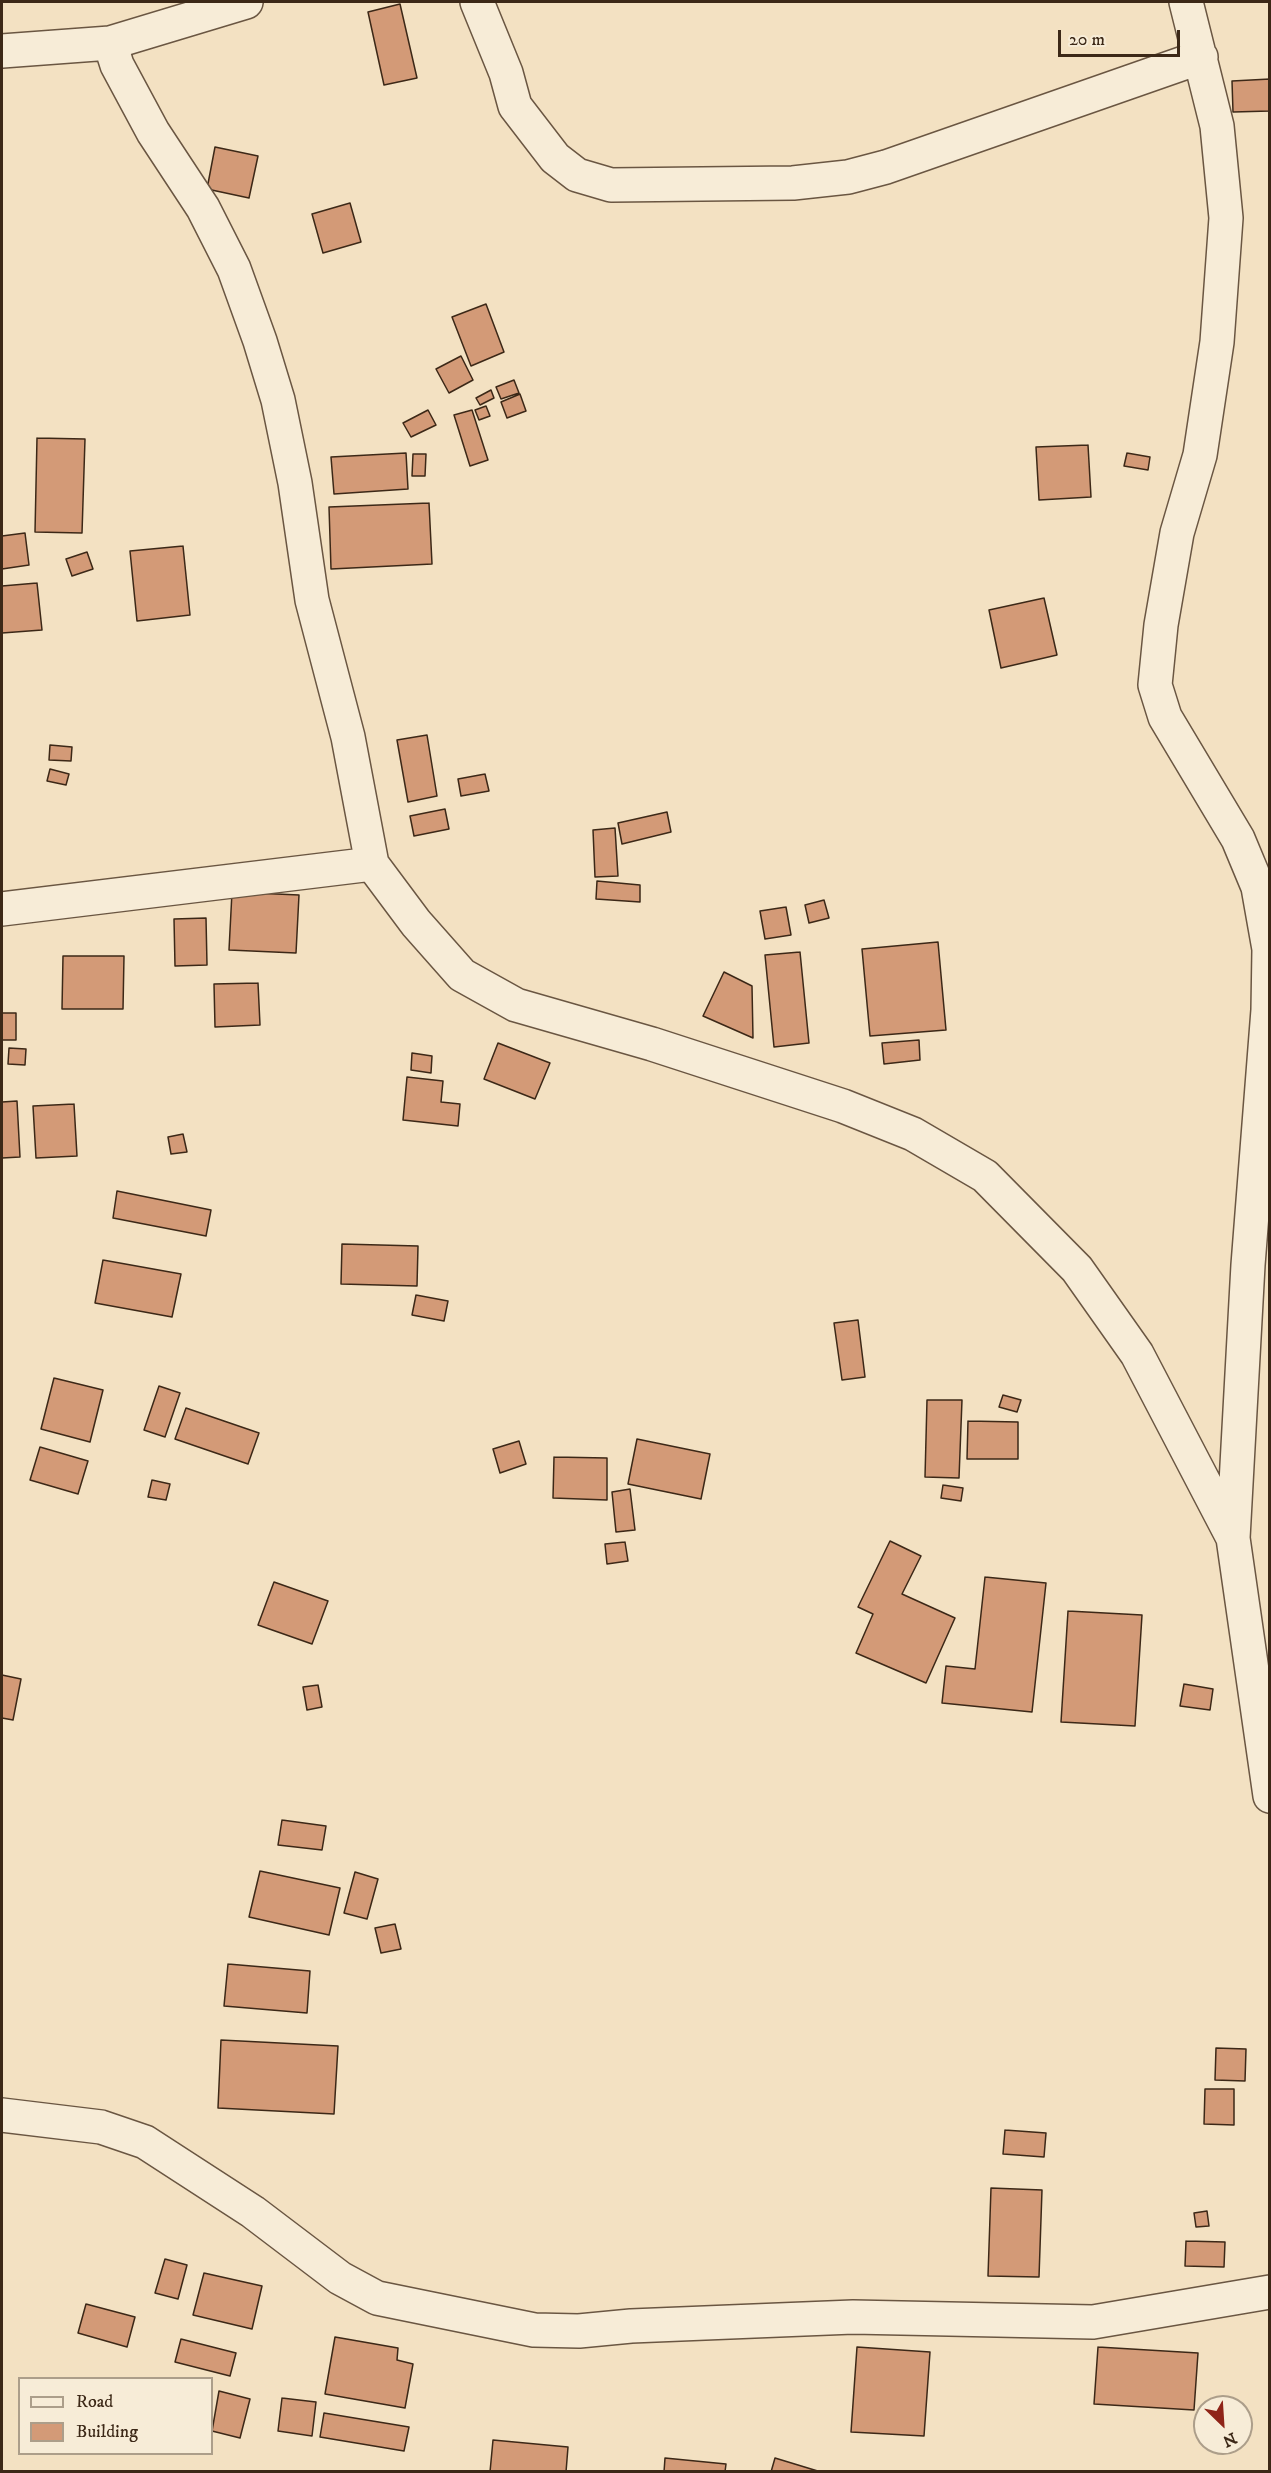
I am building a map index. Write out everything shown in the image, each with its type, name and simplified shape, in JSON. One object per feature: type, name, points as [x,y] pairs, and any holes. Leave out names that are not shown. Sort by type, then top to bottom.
[{"type":"street","points":[[2,51],[110,43],[246,2]]},
{"type":"street","points":[[477,2],[506,74],[515,106],[555,158],[578,175],[610,184],[793,183],[848,177],[886,167],[1201,57]]},
{"type":"street","points":[[1186,2],[1217,126],[1226,218],[1218,331],[1200,455],[1173,556],[1161,625],[1155,685],[1164,717],[1238,839],[1258,887],[1269,949],[1268,1010],[1248,1265],[1233,1538],[1269,1796]]},
{"type":"street","points":[[110,43],[117,65],[153,132],[203,208],[234,269],[260,341],[278,400],[295,483],[312,600],[348,737],[372,864],[416,923],[462,975],[516,1005],[652,1044],[843,1106],[913,1134],[985,1176],[1077,1269],[1137,1354],[1233,1538]]},
{"type":"street","points":[[2,909],[372,864]]},
{"type":"street","points":[[2,2115],[100,2127],[145,2142],[253,2212],[340,2278],[377,2298],[534,2330],[579,2331],[631,2326],[853,2317],[1093,2322],[1269,2292]]},
{"type":"building","points":[[400,4],[417,78],[384,85],[368,12]]},
{"type":"building","points":[[1270,79],[1270,111],[1233,112],[1232,81]]},
{"type":"building","points":[[215,147],[258,156],[249,198],[207,189]]},
{"type":"building","points":[[350,203],[361,242],[323,253],[312,214]]},
{"type":"building","points":[[486,304],[504,352],[471,366],[452,317]]},
{"type":"building","points":[[461,356],[473,380],[449,393],[436,369]]},
{"type":"building","points":[[514,380],[519,393],[501,399],[496,387]]},
{"type":"building","points":[[491,390],[494,398],[480,405],[476,398]]},
{"type":"building","points":[[520,394],[526,411],[507,418],[501,402]]},
{"type":"building","points":[[486,406],[490,416],[479,420],[475,410]]},
{"type":"building","points":[[428,410],[436,425],[411,437],[403,423]]},
{"type":"building","points":[[472,410],[488,460],[470,466],[454,415]]},
{"type":"building","points":[[37,438],[85,439],[82,533],[35,532]]},
{"type":"building","points":[[1088,445],[1091,497],[1039,500],[1036,447]]},
{"type":"building","points":[[406,453],[408,489],[334,494],[331,457]]},
{"type":"building","points":[[1127,453],[1150,457],[1148,470],[1124,466]]},
{"type":"building","points":[[413,454],[426,454],[425,476],[412,476]]},
{"type":"building","points":[[429,503],[432,564],[331,569],[329,507]]},
{"type":"building","points":[[25,533],[29,565],[2,569],[2,536]]},
{"type":"building","points":[[183,546],[190,615],[137,621],[130,551]]},
{"type":"building","points":[[87,552],[93,569],[72,576],[66,559]]},
{"type":"building","points":[[37,583],[42,630],[2,633],[2,586]]},
{"type":"building","points":[[1044,598],[1057,655],[1001,668],[989,610]]},
{"type":"building","points":[[427,735],[437,796],[408,802],[397,740]]},
{"type":"building","points":[[50,745],[72,747],[71,761],[49,760]]},
{"type":"building","points":[[50,769],[69,774],[66,785],[47,781]]},
{"type":"building","points":[[485,774],[489,791],[461,796],[458,779]]},
{"type":"building","points":[[445,809],[449,829],[414,836],[410,816]]},
{"type":"building","points":[[667,812],[671,832],[622,844],[618,823]]},
{"type":"building","points":[[615,828],[618,876],[595,877],[593,830]]},
{"type":"building","points":[[597,881],[640,885],[640,902],[596,899]]},
{"type":"building","points":[[232,892],[299,895],[296,953],[229,950]]},
{"type":"building","points":[[824,900],[829,918],[809,923],[805,905]]},
{"type":"building","points":[[786,907],[791,935],[765,939],[760,911]]},
{"type":"building","points":[[206,918],[207,965],[175,966],[174,919]]},
{"type":"building","points":[[938,942],[946,1030],[870,1036],[862,949]]},
{"type":"building","points":[[800,952],[809,1043],[774,1047],[765,955]]},
{"type":"building","points":[[63,956],[124,956],[123,1009],[62,1009]]},
{"type":"building","points":[[724,972],[752,986],[753,1038],[703,1016]]},
{"type":"building","points":[[258,983],[260,1025],[215,1027],[214,984]]},
{"type":"building","points":[[2,1013],[16,1013],[16,1040],[2,1040]]},
{"type":"building","points":[[919,1040],[920,1060],[884,1064],[882,1043]]},
{"type":"building","points":[[498,1043],[550,1063],[535,1099],[484,1079]]},
{"type":"building","points":[[9,1048],[26,1049],[25,1065],[8,1064]]},
{"type":"building","points":[[412,1053],[432,1056],[431,1073],[411,1070]]},
{"type":"building","points":[[407,1077],[443,1081],[441,1102],[460,1104],[458,1126],[403,1120]]},
{"type":"building","points":[[17,1101],[20,1157],[2,1158],[2,1102]]},
{"type":"building","points":[[74,1104],[77,1156],[36,1158],[33,1106]]},
{"type":"building","points":[[183,1134],[187,1152],[171,1154],[168,1137]]},
{"type":"building","points":[[117,1191],[211,1210],[206,1236],[113,1218]]},
{"type":"building","points":[[342,1244],[418,1246],[417,1286],[341,1284]]},
{"type":"building","points":[[103,1260],[181,1274],[172,1317],[95,1303]]},
{"type":"building","points":[[416,1295],[448,1301],[444,1321],[412,1315]]},
{"type":"building","points":[[858,1320],[865,1377],[842,1380],[834,1323]]},
{"type":"building","points":[[54,1378],[103,1390],[90,1442],[41,1429]]},
{"type":"building","points":[[159,1386],[180,1393],[165,1437],[144,1430]]},
{"type":"building","points":[[1003,1395],[1021,1400],[1017,1412],[999,1407]]},
{"type":"building","points":[[927,1400],[962,1400],[959,1478],[925,1477]]},
{"type":"building","points":[[186,1408],[259,1433],[248,1464],[175,1439]]},
{"type":"building","points":[[968,1421],[1018,1422],[1018,1459],[967,1459]]},
{"type":"building","points":[[637,1439],[710,1454],[701,1499],[628,1484]]},
{"type":"building","points":[[519,1441],[526,1464],[500,1473],[493,1449]]},
{"type":"building","points":[[40,1447],[88,1461],[78,1494],[30,1480]]},
{"type":"building","points":[[554,1457],[607,1458],[607,1500],[553,1498]]},
{"type":"building","points":[[152,1480],[170,1484],[166,1500],[148,1497]]},
{"type":"building","points":[[943,1485],[963,1488],[961,1501],[941,1498]]},
{"type":"building","points":[[630,1489],[635,1530],[616,1532],[612,1492]]},
{"type":"building","points":[[890,1541],[921,1556],[902,1594],[955,1618],[926,1683],[856,1653],[873,1614],[858,1607]]},
{"type":"building","points":[[625,1542],[628,1561],[607,1564],[605,1544]]},
{"type":"building","points":[[985,1577],[1046,1583],[1032,1712],[942,1703],[946,1666],[975,1669]]},
{"type":"building","points":[[274,1582],[328,1601],[312,1644],[258,1625]]},
{"type":"building","points":[[1068,1611],[1142,1615],[1135,1726],[1061,1722]]},
{"type":"building","points":[[2,1675],[21,1679],[13,1720],[2,1718]]},
{"type":"building","points":[[1184,1684],[1213,1689],[1210,1710],[1180,1706]]},
{"type":"building","points":[[318,1685],[322,1707],[307,1710],[303,1687]]},
{"type":"building","points":[[282,1820],[326,1826],[322,1850],[278,1845]]},
{"type":"building","points":[[260,1871],[340,1888],[329,1935],[249,1917]]},
{"type":"building","points":[[355,1872],[378,1879],[367,1919],[344,1913]]},
{"type":"building","points":[[395,1924],[401,1949],[381,1953],[375,1928]]},
{"type":"building","points":[[228,1964],[310,1971],[307,2013],[224,2006]]},
{"type":"building","points":[[221,2040],[338,2046],[334,2114],[218,2108]]},
{"type":"building","points":[[1216,2048],[1246,2049],[1245,2081],[1215,2080]]},
{"type":"building","points":[[1205,2089],[1234,2089],[1234,2125],[1204,2124]]},
{"type":"building","points":[[1005,2130],[1046,2133],[1044,2157],[1003,2154]]},
{"type":"building","points":[[991,2188],[1042,2190],[1039,2277],[988,2276]]},
{"type":"building","points":[[1207,2211],[1209,2226],[1196,2227],[1194,2213]]},
{"type":"building","points":[[1186,2241],[1225,2242],[1224,2267],[1185,2266]]},
{"type":"building","points":[[165,2259],[187,2265],[178,2299],[155,2293]]},
{"type":"building","points":[[204,2273],[262,2286],[252,2329],[193,2315]]},
{"type":"building","points":[[86,2304],[135,2317],[127,2347],[78,2333]]},
{"type":"building","points":[[335,2337],[398,2348],[397,2360],[413,2364],[405,2408],[325,2394]]},
{"type":"building","points":[[181,2339],[236,2353],[230,2376],[175,2362]]},
{"type":"building","points":[[857,2347],[930,2352],[924,2436],[851,2432]]},
{"type":"building","points":[[1098,2347],[1198,2353],[1193,2410],[1094,2404]]},
{"type":"building","points":[[219,2391],[250,2399],[240,2438],[213,2431]]},
{"type":"building","points":[[282,2398],[316,2402],[312,2436],[278,2431]]},
{"type":"building","points":[[324,2413],[409,2427],[404,2451],[320,2437]]},
{"type":"building","points":[[493,2440],[568,2447],[566,2472],[490,2472]]},
{"type":"building","points":[[665,2458],[726,2464],[725,2472],[664,2472]]},
{"type":"building","points":[[775,2458],[821,2472],[771,2472]]}]
